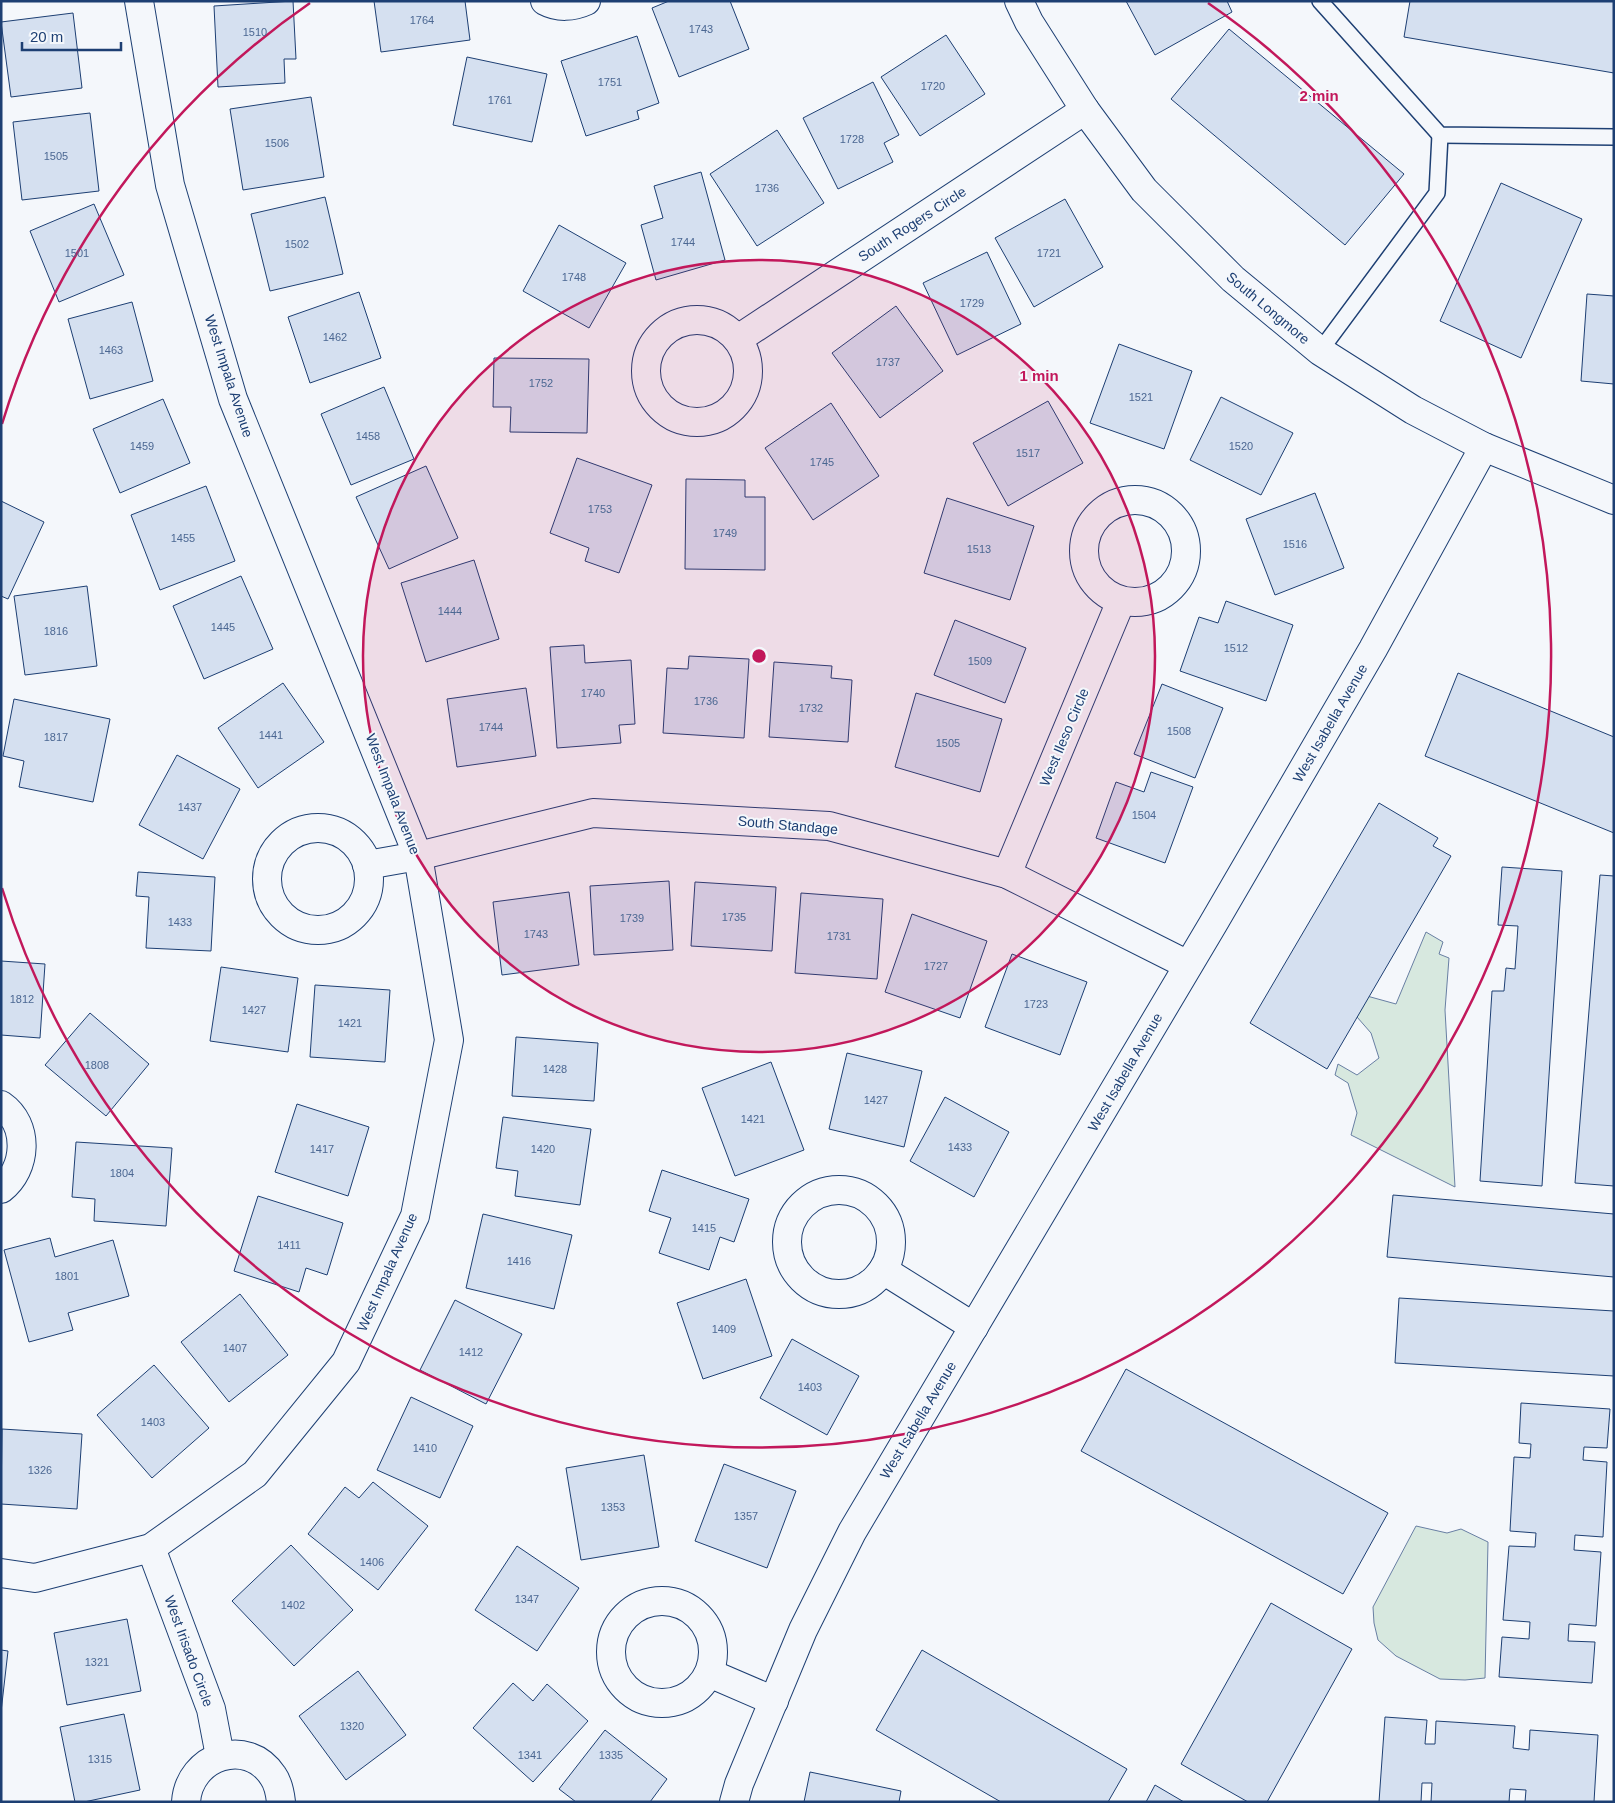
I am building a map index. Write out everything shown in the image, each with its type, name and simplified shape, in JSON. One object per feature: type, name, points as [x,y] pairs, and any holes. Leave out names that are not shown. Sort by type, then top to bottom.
[{"type":"street","name":"West Impala Avenue","points":[[139,1],[170,185],[233,399],[418,856],[449,1040],[415,1216],[346,1362],[255,1474],[151,1548]]},
{"type":"street","points":[[545,1],[552,5],[568,6],[586,1]]},
{"type":"street","name":"South Longmore","points":[[1019,1],[1029,22],[1085,110],[1144,190],[1233,279],[1320,351],[1413,410],[1484,447],[1614,500]]},
{"type":"street","name":"South Rogers Circle","points":[[738,339],[1085,110]]},
{"type":"street","name":"West Isabella Avenue","points":[[734,1802],[739,1784],[803,1630],[852,1532],[1373,649],[1484,447]]},
{"type":"street","name":"West Ileso Circle","points":[[1007,874],[1121,601]]},
{"type":"street","name":"South Standage","points":[[367,865],[418,856],[593,813],[829,826],[1007,874],[1188,965]]},
{"type":"street","points":[[1,1106],[6,1109],[17,1123],[22,1140],[21,1159],[14,1175],[1,1188]]},
{"type":"street","points":[[883,1270],[974,1327]]},
{"type":"street","points":[[1,1573],[35,1578],[151,1548]]},
{"type":"street","name":"West Irisado Circle","points":[[151,1548],[211,1709],[220,1756]]},
{"type":"street","points":[[709,1673],[774,1701]]},
{"type":"street","points":[[186,1802],[187,1790],[194,1775],[206,1763],[220,1756],[235,1754],[250,1757],[263,1765],[274,1776],[279,1790],[280,1802]]},
{"type":"lane","points":[[1320,1],[1440,135],[1437,193],[1320,351]]},
{"type":"lane","points":[[1440,135],[1614,137]]},
{"type":"shaded area","points":[[1426,932],[1443,942],[1439,954],[1449,958],[1445,1010],[1455,1187],[1351,1135],[1357,1113],[1348,1083],[1335,1075],[1338,1064],[1357,1075],[1379,1058],[1371,1033],[1357,1017],[1367,996],[1396,1004]]},
{"type":"shaded area","points":[[1416,1526],[1447,1533],[1461,1529],[1488,1542],[1485,1678],[1465,1680],[1440,1679],[1396,1656],[1378,1640],[1373,1607]]},
{"type":"building","points":[[293,1],[296,59],[284,59],[285,83],[218,87],[214,6]]},
{"type":"building","points":[[374,1],[465,1],[470,40],[381,52]]},
{"type":"building","points":[[669,1],[730,1],[749,49],[679,77],[652,8]]},
{"type":"building","points":[[1126,1],[1227,1],[1232,12],[1155,55]]},
{"type":"building","points":[[1410,1],[1614,1],[1614,73],[1404,37]]},
{"type":"building","points":[[73,13],[82,88],[11,97],[1,22]]},
{"type":"building","points":[[1229,29],[1404,174],[1345,245],[1171,99]]},
{"type":"building","points":[[946,35],[985,94],[920,136],[881,77]]},
{"type":"building","points":[[637,36],[659,103],[637,111],[639,119],[586,136],[561,61]]},
{"type":"building","points":[[467,57],[547,74],[532,142],[453,125]]},
{"type":"building","points":[[873,82],[899,135],[884,143],[893,162],[838,189],[803,118]]},
{"type":"building","points":[[311,97],[324,177],[243,190],[230,109]]},
{"type":"building","points":[[90,113],[99,191],[22,200],[13,122]]},
{"type":"building","points":[[777,130],[824,203],[757,246],[710,174]]},
{"type":"building","points":[[701,172],[725,260],[656,280],[641,225],[663,218],[654,186]]},
{"type":"building","points":[[1501,183],[1582,219],[1521,358],[1440,321]]},
{"type":"building","points":[[325,197],[343,274],[270,291],[251,214]]},
{"type":"building","points":[[1065,199],[1103,267],[1034,307],[995,238]]},
{"type":"building","points":[[94,204],[124,275],[59,302],[30,231]]},
{"type":"building","points":[[559,225],[626,263],[589,328],[523,291]]},
{"type":"building","points":[[987,252],[1021,324],[957,355],[923,283]]},
{"type":"building","points":[[359,292],[381,358],[310,383],[288,317]]},
{"type":"building","points":[[1587,294],[1614,296],[1614,384],[1581,381]]},
{"type":"building","points":[[132,302],[153,381],[90,399],[68,319]]},
{"type":"building","points":[[896,306],[943,371],[880,418],[832,353]]},
{"type":"building","points":[[1119,344],[1192,371],[1164,449],[1090,423]]},
{"type":"building","points":[[494,358],[589,359],[587,433],[510,432],[511,407],[493,407]]},
{"type":"building","points":[[384,387],[414,459],[351,485],[321,414]]},
{"type":"building","points":[[1221,397],[1293,433],[1261,495],[1190,460]]},
{"type":"building","points":[[163,399],[190,463],[120,493],[93,429]]},
{"type":"building","points":[[1048,401],[1083,463],[1008,506],[973,443]]},
{"type":"building","points":[[831,403],[879,476],[813,520],[765,448]]},
{"type":"building","points":[[577,458],[652,485],[619,573],[585,561],[589,548],[550,533]]},
{"type":"building","points":[[426,466],[458,538],[389,569],[356,497]]},
{"type":"building","points":[[686,479],[745,480],[745,497],[765,497],[765,570],[685,569]]},
{"type":"building","points":[[206,486],[235,561],[160,590],[131,515]]},
{"type":"building","points":[[1315,493],[1344,568],[1275,595],[1246,519]]},
{"type":"building","points":[[947,498],[1034,526],[1010,600],[924,573]]},
{"type":"building","points":[[1,501],[44,522],[8,599],[1,596]]},
{"type":"building","points":[[474,560],[499,639],[426,662],[401,583]]},
{"type":"building","points":[[241,576],[273,649],[204,679],[173,606]]},
{"type":"building","points":[[87,586],[97,666],[25,675],[14,596]]},
{"type":"building","points":[[1226,601],[1293,625],[1266,701],[1180,671],[1199,617],[1218,623]]},
{"type":"building","points":[[955,620],[1026,648],[1005,703],[934,675]]},
{"type":"building","points":[[584,645],[585,663],[631,660],[635,724],[619,725],[621,743],[557,748],[550,647]]},
{"type":"building","points":[[689,656],[749,659],[744,738],[663,733],[667,668],[688,669]]},
{"type":"building","points":[[774,662],[832,666],[831,678],[852,680],[848,742],[769,737]]},
{"type":"building","points":[[1458,673],[1614,737],[1614,833],[1425,756]]},
{"type":"building","points":[[283,683],[324,742],[258,788],[218,728]]},
{"type":"building","points":[[1162,684],[1223,708],[1195,778],[1134,754]]},
{"type":"building","points":[[526,688],[536,756],[457,767],[447,699]]},
{"type":"building","points":[[916,693],[1002,719],[980,792],[895,767]]},
{"type":"building","points":[[14,699],[110,719],[93,802],[19,787],[24,761],[3,756]]},
{"type":"building","points":[[177,755],[240,789],[203,859],[139,825]]},
{"type":"building","points":[[1151,772],[1193,787],[1165,863],[1096,838],[1116,782],[1144,792]]},
{"type":"building","points":[[1379,803],[1438,838],[1433,846],[1451,856],[1327,1069],[1250,1023]]},
{"type":"building","points":[[1502,867],[1562,871],[1542,1186],[1480,1181],[1492,991],[1504,991],[1506,968],[1515,969],[1518,926],[1498,925]]},
{"type":"building","points":[[138,872],[215,877],[211,951],[146,948],[149,897],[136,896]]},
{"type":"building","points":[[1600,875],[1614,876],[1614,1186],[1575,1183]]},
{"type":"building","points":[[669,881],[673,950],[594,955],[590,886]]},
{"type":"building","points":[[695,882],[776,887],[772,951],[691,946]]},
{"type":"building","points":[[569,892],[579,965],[502,975],[493,902]]},
{"type":"building","points":[[801,893],[883,899],[877,979],[795,973]]},
{"type":"building","points":[[912,914],[987,941],[960,1018],[885,992]]},
{"type":"building","points":[[1012,954],[1087,982],[1060,1055],[985,1027]]},
{"type":"building","points":[[1,961],[45,964],[40,1038],[1,1035]]},
{"type":"building","points":[[221,967],[298,978],[288,1052],[210,1041]]},
{"type":"building","points":[[315,985],[390,990],[385,1062],[310,1057]]},
{"type":"building","points":[[90,1013],[149,1064],[106,1116],[45,1065]]},
{"type":"building","points":[[516,1037],[598,1043],[594,1101],[512,1096]]},
{"type":"building","points":[[847,1053],[922,1071],[904,1147],[829,1129]]},
{"type":"building","points":[[771,1062],[804,1150],[735,1176],[702,1088]]},
{"type":"building","points":[[945,1097],[1009,1132],[974,1197],[910,1161]]},
{"type":"building","points":[[297,1104],[369,1127],[348,1196],[275,1172]]},
{"type":"building","points":[[503,1117],[591,1129],[580,1205],[515,1196],[518,1171],[496,1168]]},
{"type":"building","points":[[76,1142],[172,1148],[166,1226],[94,1221],[95,1199],[72,1197]]},
{"type":"building","points":[[662,1170],[749,1199],[734,1242],[720,1237],[709,1270],[659,1253],[671,1218],[649,1211]]},
{"type":"building","points":[[1393,1195],[1614,1214],[1614,1277],[1387,1257]]},
{"type":"building","points":[[258,1196],[343,1223],[327,1275],[306,1268],[299,1292],[234,1271]]},
{"type":"building","points":[[483,1214],[572,1235],[554,1309],[466,1288]]},
{"type":"building","points":[[50,1238],[55,1257],[113,1240],[129,1296],[68,1313],[73,1330],[29,1342],[4,1250]]},
{"type":"building","points":[[746,1279],[772,1356],[703,1379],[677,1303]]},
{"type":"building","points":[[240,1294],[288,1355],[229,1402],[181,1342]]},
{"type":"building","points":[[1399,1298],[1614,1311],[1614,1376],[1395,1363]]},
{"type":"building","points":[[455,1300],[522,1334],[486,1404],[420,1370]]},
{"type":"building","points":[[792,1339],[859,1376],[827,1435],[760,1398]]},
{"type":"building","points":[[154,1365],[209,1428],[152,1478],[97,1415]]},
{"type":"building","points":[[1126,1369],[1388,1513],[1343,1594],[1081,1451]]},
{"type":"building","points":[[411,1397],[473,1426],[440,1498],[377,1470]]},
{"type":"building","points":[[1521,1403],[1610,1409],[1607,1448],[1584,1447],[1583,1460],[1607,1462],[1603,1537],[1575,1535],[1574,1550],[1601,1552],[1596,1626],[1569,1624],[1568,1641],[1595,1642],[1592,1683],[1499,1677],[1502,1637],[1529,1639],[1530,1622],[1503,1620],[1509,1546],[1535,1547],[1536,1533],[1510,1531],[1514,1457],[1530,1458],[1531,1444],[1519,1443]]},
{"type":"building","points":[[2,1429],[82,1434],[77,1509],[1,1504]]},
{"type":"building","points":[[644,1455],[659,1547],[581,1560],[566,1468]]},
{"type":"building","points":[[724,1464],[796,1491],[767,1568],[695,1541]]},
{"type":"building","points":[[373,1482],[428,1526],[378,1590],[308,1534],[345,1487],[359,1498]]},
{"type":"building","points":[[291,1545],[353,1610],[294,1666],[232,1601]]},
{"type":"building","points":[[517,1546],[579,1588],[537,1651],[475,1610]]},
{"type":"building","points":[[1271,1603],[1352,1649],[1267,1802],[1248,1802],[1181,1764]]},
{"type":"building","points":[[127,1619],[141,1691],[67,1705],[54,1633]]},
{"type":"building","points":[[1,1650],[8,1651],[1,1712]]},
{"type":"building","points":[[922,1650],[1127,1769],[1108,1802],[1001,1802],[876,1730]]},
{"type":"building","points":[[358,1671],[406,1735],[346,1780],[299,1716]]},
{"type":"building","points":[[513,1683],[533,1701],[547,1684],[588,1721],[533,1782],[473,1728]]},
{"type":"building","points":[[124,1714],[140,1790],[84,1802],[75,1802],[60,1727]]},
{"type":"building","points":[[1385,1717],[1427,1720],[1425,1744],[1435,1744],[1436,1721],[1515,1726],[1513,1748],[1529,1750],[1530,1730],[1598,1735],[1594,1802],[1525,1802],[1526,1790],[1510,1789],[1509,1802],[1431,1802],[1432,1783],[1422,1783],[1421,1802],[1379,1802]]},
{"type":"building","points":[[605,1730],[667,1779],[650,1802],[576,1802],[559,1789]]},
{"type":"building","points":[[810,1772],[901,1791],[899,1802],[804,1802]]},
{"type":"building","points":[[1155,1785],[1184,1802],[1146,1802]]}]
